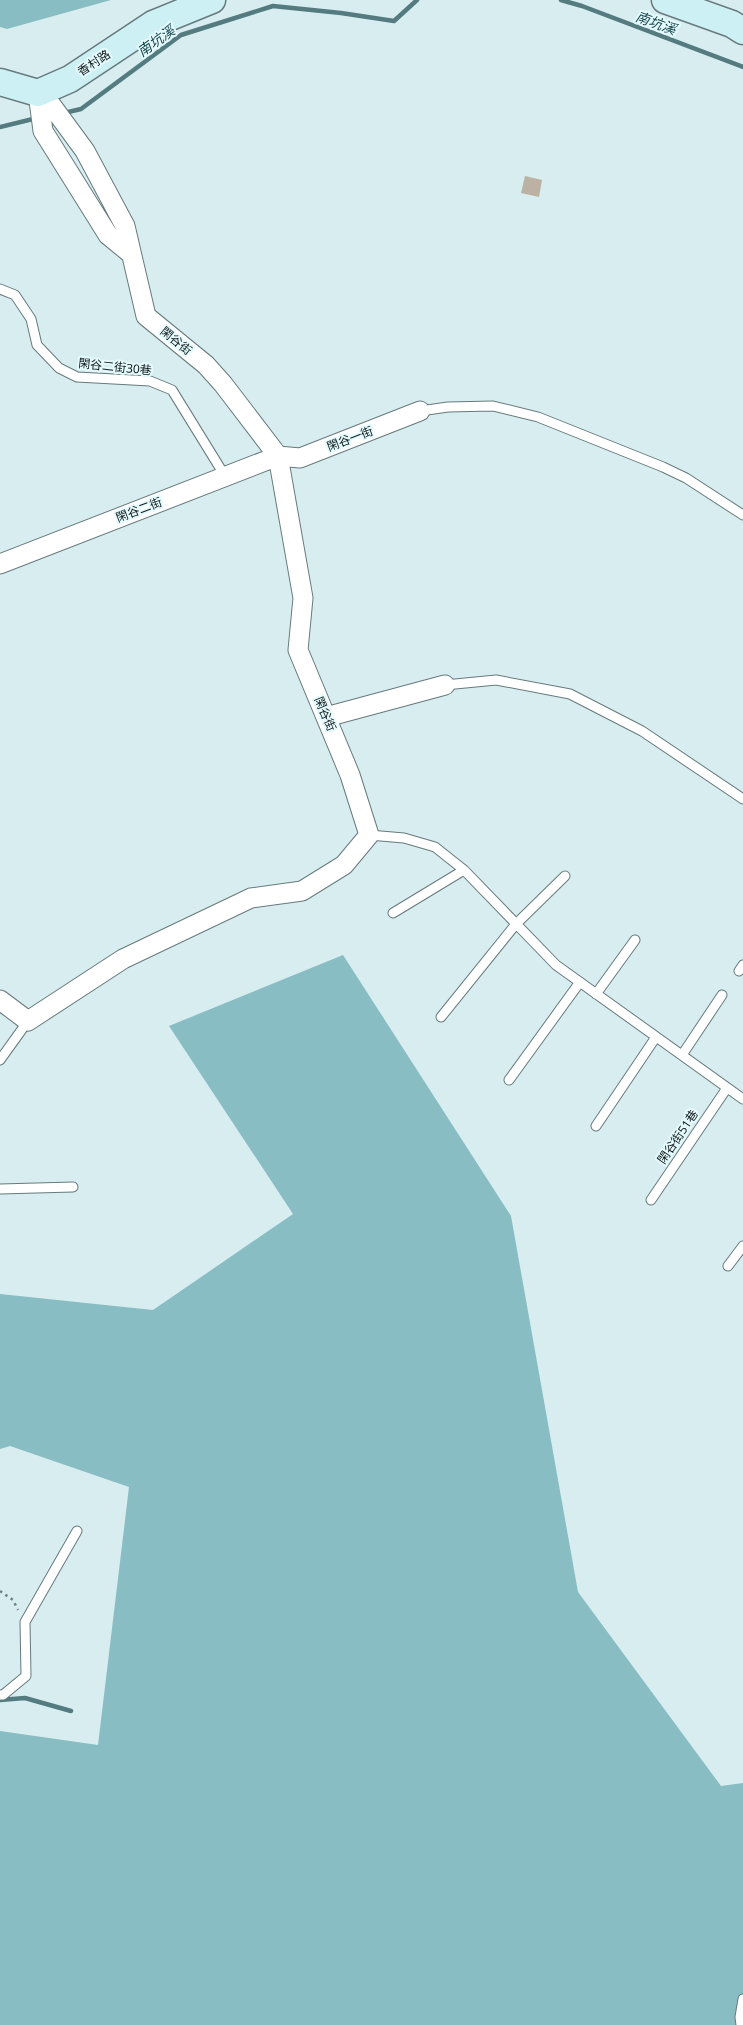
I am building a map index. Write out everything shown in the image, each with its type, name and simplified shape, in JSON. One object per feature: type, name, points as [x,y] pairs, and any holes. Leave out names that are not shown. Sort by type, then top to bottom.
[{"type":"street","name":"香村路","points":[[48,106],[70,79],[153,24],[212,0]]},
{"type":"street","points":[[665,0],[732,24],[743,31]]},
{"type":"street","points":[[0,82],[48,106],[43,131],[108,235],[130,253]]},
{"type":"street","name":"閑谷街","points":[[48,106],[86,151],[125,226],[146,316],[206,365],[223,384],[278,456],[303,598],[298,650],[350,775],[369,835]]},
{"type":"street","name":"閑谷一街","points":[[278,456],[300,458],[420,411]]},
{"type":"street","name":"閑谷二街","points":[[0,564],[278,456]]},
{"type":"street","points":[[326,717],[445,685]]},
{"type":"street","points":[[0,1000],[28,1021],[123,959],[251,898],[302,891],[344,865],[369,835]]},
{"type":"lane","name":"閑谷二街30巷","points":[[0,288],[15,295],[32,319],[37,346],[59,368],[77,377],[150,381],[172,390],[225,476]]},
{"type":"lane","points":[[420,411],[448,407],[493,406],[538,417],[663,467],[686,478],[743,514]]},
{"type":"lane","points":[[445,685],[496,680],[570,694],[642,732],[743,799]]},
{"type":"lane","points":[[369,835],[404,838],[435,847],[464,870],[556,965],[743,1100]]},
{"type":"lane","points":[[393,913],[464,870]]},
{"type":"lane","points":[[442,1016],[516,924],[565,876]]},
{"type":"lane","points":[[596,994],[634,940]]},
{"type":"lane","points":[[509,1080],[580,982]]},
{"type":"lane","points":[[682,1055],[722,995]]},
{"type":"lane","points":[[0,1060],[28,1021]]},
{"type":"lane","points":[[596,1126],[656,1037]]},
{"type":"lane","name":"閑谷街51巷","points":[[651,1200],[727,1088]]},
{"type":"lane","points":[[0,1188],[74,1187]]},
{"type":"lane","points":[[728,1266],[743,1246]]},
{"type":"lane","points":[[0,1695],[3,1695],[26,1676],[25,1622],[77,1530]]},
{"type":"lane","points":[[741,2025],[740,2017],[743,1999]]},
{"type":"path","points":[[0,1591],[13,1600],[25,1622]]},
{"type":"shaded area","points":[[0,0],[111,0],[7,29],[0,27]]},
{"type":"shaded area","points":[[343,955],[511,1216],[578,1592],[721,1786],[743,1783],[743,2025],[0,2025],[0,1731],[98,1745],[129,1487],[10,1446],[0,1449],[0,1294],[153,1310],[293,1214],[169,1026]]},
{"type":"building","points":[[525,176],[542,180],[539,197],[521,193]]},
{"type":"waterway","name":"南坑溪","points":[[64,113],[81,109],[181,35],[273,6],[394,21],[417,0]]},
{"type":"waterway","name":"南坑溪","points":[[561,0],[582,6],[743,67]]},
{"type":"waterway","name":"南坑溪","points":[[0,127],[37,118]]},
{"type":"waterway","points":[[0,1700],[25,1698],[71,1711]]}]
